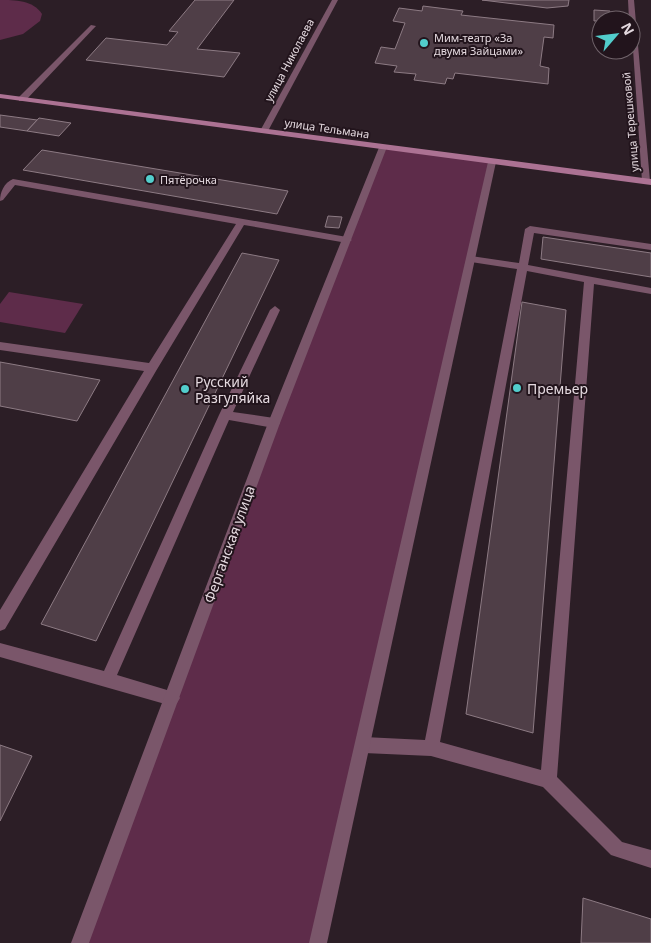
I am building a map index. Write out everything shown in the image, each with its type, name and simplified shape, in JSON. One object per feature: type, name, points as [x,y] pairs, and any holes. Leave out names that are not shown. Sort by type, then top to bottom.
[{"type":"main road","name":"улица Тельмана","points":[[0,96],[649,182]]},
{"type":"street","name":"улица Николаева","points":[[264,131],[335,0]]},
{"type":"street","name":"улица Терешковой","points":[[631,0],[649,182]]},
{"type":"street","points":[[22,99],[93,26]]},
{"type":"street","name":"Ферганская улица","points":[[80,943],[274,423],[348,240],[383,147]]},
{"type":"street","points":[[318,943],[364,745],[492,162]]},
{"type":"street","points":[[0,198],[14,182],[348,240]]},
{"type":"street","points":[[0,624],[242,221]]},
{"type":"street","points":[[431,748],[530,228],[651,246]]},
{"type":"street","points":[[471,259],[651,291]]},
{"type":"street","points":[[548,780],[589,279]]},
{"type":"street","points":[[108,680],[225,415],[275,310]]},
{"type":"street","points":[[0,346],[152,368]]},
{"type":"street","points":[[225,415],[274,423]]},
{"type":"street","points":[[0,650],[172,698]]},
{"type":"street","points":[[364,745],[431,748],[548,780],[617,849],[651,859]]},
{"type":"shaded area","points":[[0,0],[29,3],[42,14],[40,21],[23,34],[0,40]]},
{"type":"shaded area","points":[[383,147],[492,162],[318,943],[80,943]]},
{"type":"shaded area","points":[[9,292],[83,304],[65,333],[0,322],[0,304]]},
{"type":"building","points":[[195,0],[234,0],[197,49],[240,53],[224,77],[86,60],[106,38],[167,45],[178,32],[169,31]]},
{"type":"building","points":[[482,0],[569,0],[568,6],[547,8]]},
{"type":"building","points":[[423,6],[463,11],[461,15],[554,25],[553,38],[544,37],[540,66],[549,68],[548,84],[455,73],[453,79],[447,78],[445,84],[414,80],[416,74],[394,72],[397,66],[375,63],[381,47],[395,49],[405,23],[393,21],[399,8],[422,11]]},
{"type":"building","points":[[0,115],[37,120],[27,131],[0,127]]},
{"type":"building","points":[[39,118],[71,123],[59,136],[27,131]]},
{"type":"building","points":[[42,150],[288,191],[277,214],[23,170]]},
{"type":"building","points":[[328,216],[342,217],[339,228],[325,227]]},
{"type":"building","points":[[543,237],[651,253],[651,277],[541,259]]},
{"type":"building","points":[[242,253],[279,260],[96,641],[41,624]]},
{"type":"building","points":[[522,302],[566,310],[533,733],[466,714]]},
{"type":"building","points":[[0,362],[100,380],[77,421],[0,406]]},
{"type":"building","points":[[0,745],[32,756],[0,821]]},
{"type":"building","points":[[583,898],[651,919],[651,943],[581,943]]},
{"type":"place","name":"Мим-театр «За двумя Зайцами»","points":[[424,43]]},
{"type":"place","name":"Пятёрочка","points":[[150,179]]},
{"type":"place","name":"Премьер","points":[[517,388]]},
{"type":"place","name":"Русский Разгуляйка","points":[[185,389]]}]
